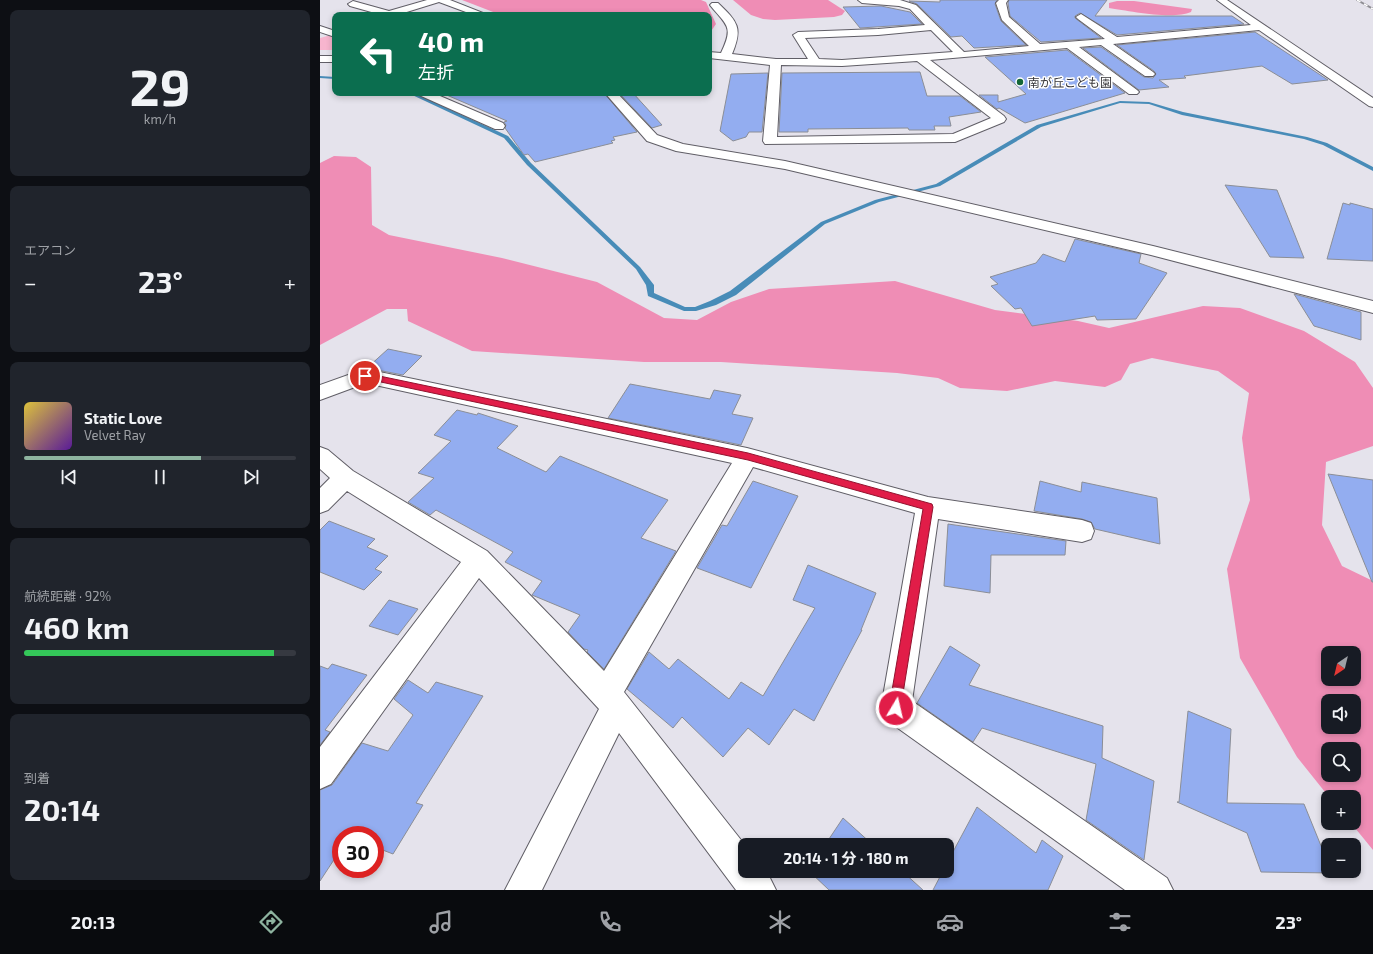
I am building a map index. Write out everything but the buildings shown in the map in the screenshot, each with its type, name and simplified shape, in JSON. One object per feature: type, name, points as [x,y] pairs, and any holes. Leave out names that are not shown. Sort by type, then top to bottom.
[{"type":"street","points":[[399,12],[437,0]]},
{"type":"street","points":[[441,0],[475,12]]},
{"type":"street","points":[[862,0],[900,3],[913,7],[961,55]]},
{"type":"street","points":[[1004,0],[1001,3],[1005,18],[1037,48]]},
{"type":"street","points":[[1221,0],[1373,103]]},
{"type":"street","points":[[353,4],[380,12]]},
{"type":"street","points":[[716,5],[731,20],[735,36],[726,57]]},
{"type":"street","points":[[1081,17],[1115,41]]},
{"type":"street","points":[[816,62],[798,35],[878,32],[933,27]]},
{"type":"street","points":[[712,55],[776,62],[842,63],[961,55],[1261,27]]},
{"type":"street","points":[[320,29],[332,32]]},
{"type":"street","points":[[1104,42],[1149,74]]},
{"type":"street","points":[[1070,45],[1133,92]]},
{"type":"street","points":[[776,62],[770,141],[954,138],[1000,119],[920,58]]},
{"type":"street","points":[[320,59],[332,59]]},
{"type":"street","points":[[430,96],[499,126]]},
{"type":"street","points":[[614,96],[652,138],[681,148],[785,165],[1153,251],[1373,307]]},
{"type":"street","points":[[320,393],[365,376],[748,457],[928,507],[1082,531]]},
{"type":"street","points":[[320,456],[345,478],[478,559],[611,700],[758,890]]},
{"type":"street","points":[[523,890],[611,700],[748,457]]},
{"type":"street","points":[[320,503],[345,478]]},
{"type":"street","points":[[928,507],[896,708],[1155,890]]},
{"type":"street","points":[[320,773],[478,559]]},
{"type":"shaded area","points":[[462,0],[701,0],[706,2],[711,12],[493,12]]},
{"type":"shaded area","points":[[733,0],[828,0],[845,11],[842,15],[834,17],[775,20],[763,19],[751,15]]},
{"type":"shaded area","points":[[1117,1],[1134,1],[1192,9],[1191,12],[1183,14],[1162,15],[1109,8],[1109,3]]},
{"type":"shaded area","points":[[712,15],[716,24],[712,30]]},
{"type":"shaded area","points":[[332,35],[332,50],[320,50],[320,38]]},
{"type":"shaded area","points":[[334,156],[356,157],[371,167],[372,225],[389,235],[502,258],[597,282],[664,318],[697,320],[731,302],[769,289],[895,281],[995,310],[1078,321],[1109,328],[1203,306],[1240,308],[1304,331],[1355,362],[1373,388],[1373,446],[1326,462],[1322,525],[1342,566],[1373,581],[1373,850],[1357,830],[1361,830],[1361,790],[1323,790],[1297,757],[1240,658],[1227,569],[1250,500],[1242,438],[1249,393],[1218,371],[1152,358],[1130,364],[1121,380],[1105,387],[1055,381],[1007,391],[960,388],[938,378],[897,373],[721,362],[644,362],[472,351],[408,321],[407,309],[387,309],[320,345],[320,163]]},
{"type":"waterway","points":[[320,77],[332,78]]},
{"type":"waterway","points":[[417,96],[506,137],[529,164],[638,268],[650,285],[651,294],[684,309],[696,309],[713,303],[733,293],[823,223],[877,201],[938,185],[1039,126],[1120,102],[1149,103],[1182,113],[1305,138],[1325,144],[1373,169]]},
{"type":"railway","points":[[1357,0],[1373,9]]},
{"type":"place","name":"南が丘こども園","points":[[1020,82]]},
{"type":"route","points":[[365,376],[748,457],[928,507],[896,708]]}]
